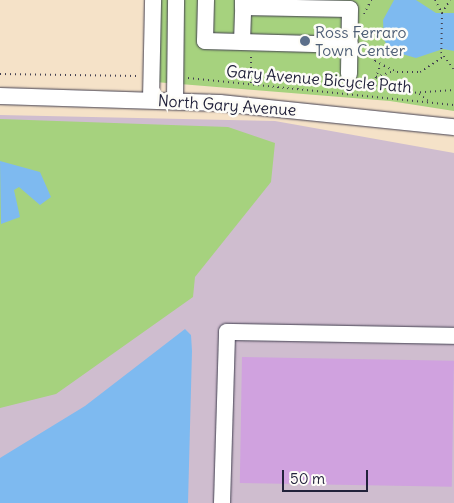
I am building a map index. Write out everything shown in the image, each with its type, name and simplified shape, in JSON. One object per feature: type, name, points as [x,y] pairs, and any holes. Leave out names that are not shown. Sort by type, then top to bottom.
[{"type":"street","points":[[151,99],[153,0]]},
{"type":"street","points":[[175,101],[176,0]]},
{"type":"street","points":[[206,0],[205,41],[356,41]]},
{"type":"street","points":[[242,42],[243,3],[350,9],[356,41],[353,78]]},
{"type":"street","name":"North Gary Avenue","points":[[0,96],[151,99],[454,127]]},
{"type":"street","points":[[222,503],[227,332],[454,336]]},
{"type":"path","points":[[363,22],[371,0]]},
{"type":"path","points":[[435,0],[442,12],[441,52],[443,57],[454,68]]},
{"type":"path","points":[[442,12],[450,0]]},
{"type":"path","points":[[356,41],[380,66],[395,71],[420,72],[443,57]]},
{"type":"path","points":[[374,82],[380,66]]},
{"type":"path","points":[[376,77],[395,71]]},
{"type":"path","points":[[0,74],[142,76]]},
{"type":"path","name":"Gary Avenue Bicycle Path","points":[[183,77],[454,105]]},
{"type":"path","points":[[353,78],[414,93],[428,101]]},
{"type":"path","points":[[414,93],[454,90]]},
{"type":"shaded area","points":[[0,115],[275,121],[454,153],[454,503],[0,503]]},
{"type":"green space","name":"Ross Ferraro Town Center","points":[[157,0],[454,0],[454,111],[390,101],[155,82]]},
{"type":"green space","points":[[0,119],[228,127],[275,143],[271,182],[195,277],[193,297],[56,394],[0,408]]},
{"type":"water","points":[[394,0],[416,0],[436,13],[454,13],[454,51],[443,49],[416,58],[391,51],[384,40],[383,20]]},
{"type":"water","points":[[0,161],[40,172],[51,197],[40,205],[19,187],[14,190],[20,217],[1,224]]},
{"type":"water","points":[[185,329],[191,335],[192,351],[188,503],[0,503],[0,458],[85,406]]},
{"type":"building","points":[[242,357],[454,361],[452,487],[240,483]]},
{"type":"place","name":"Ross Ferraro Town Center","points":[[305,41]]}]
